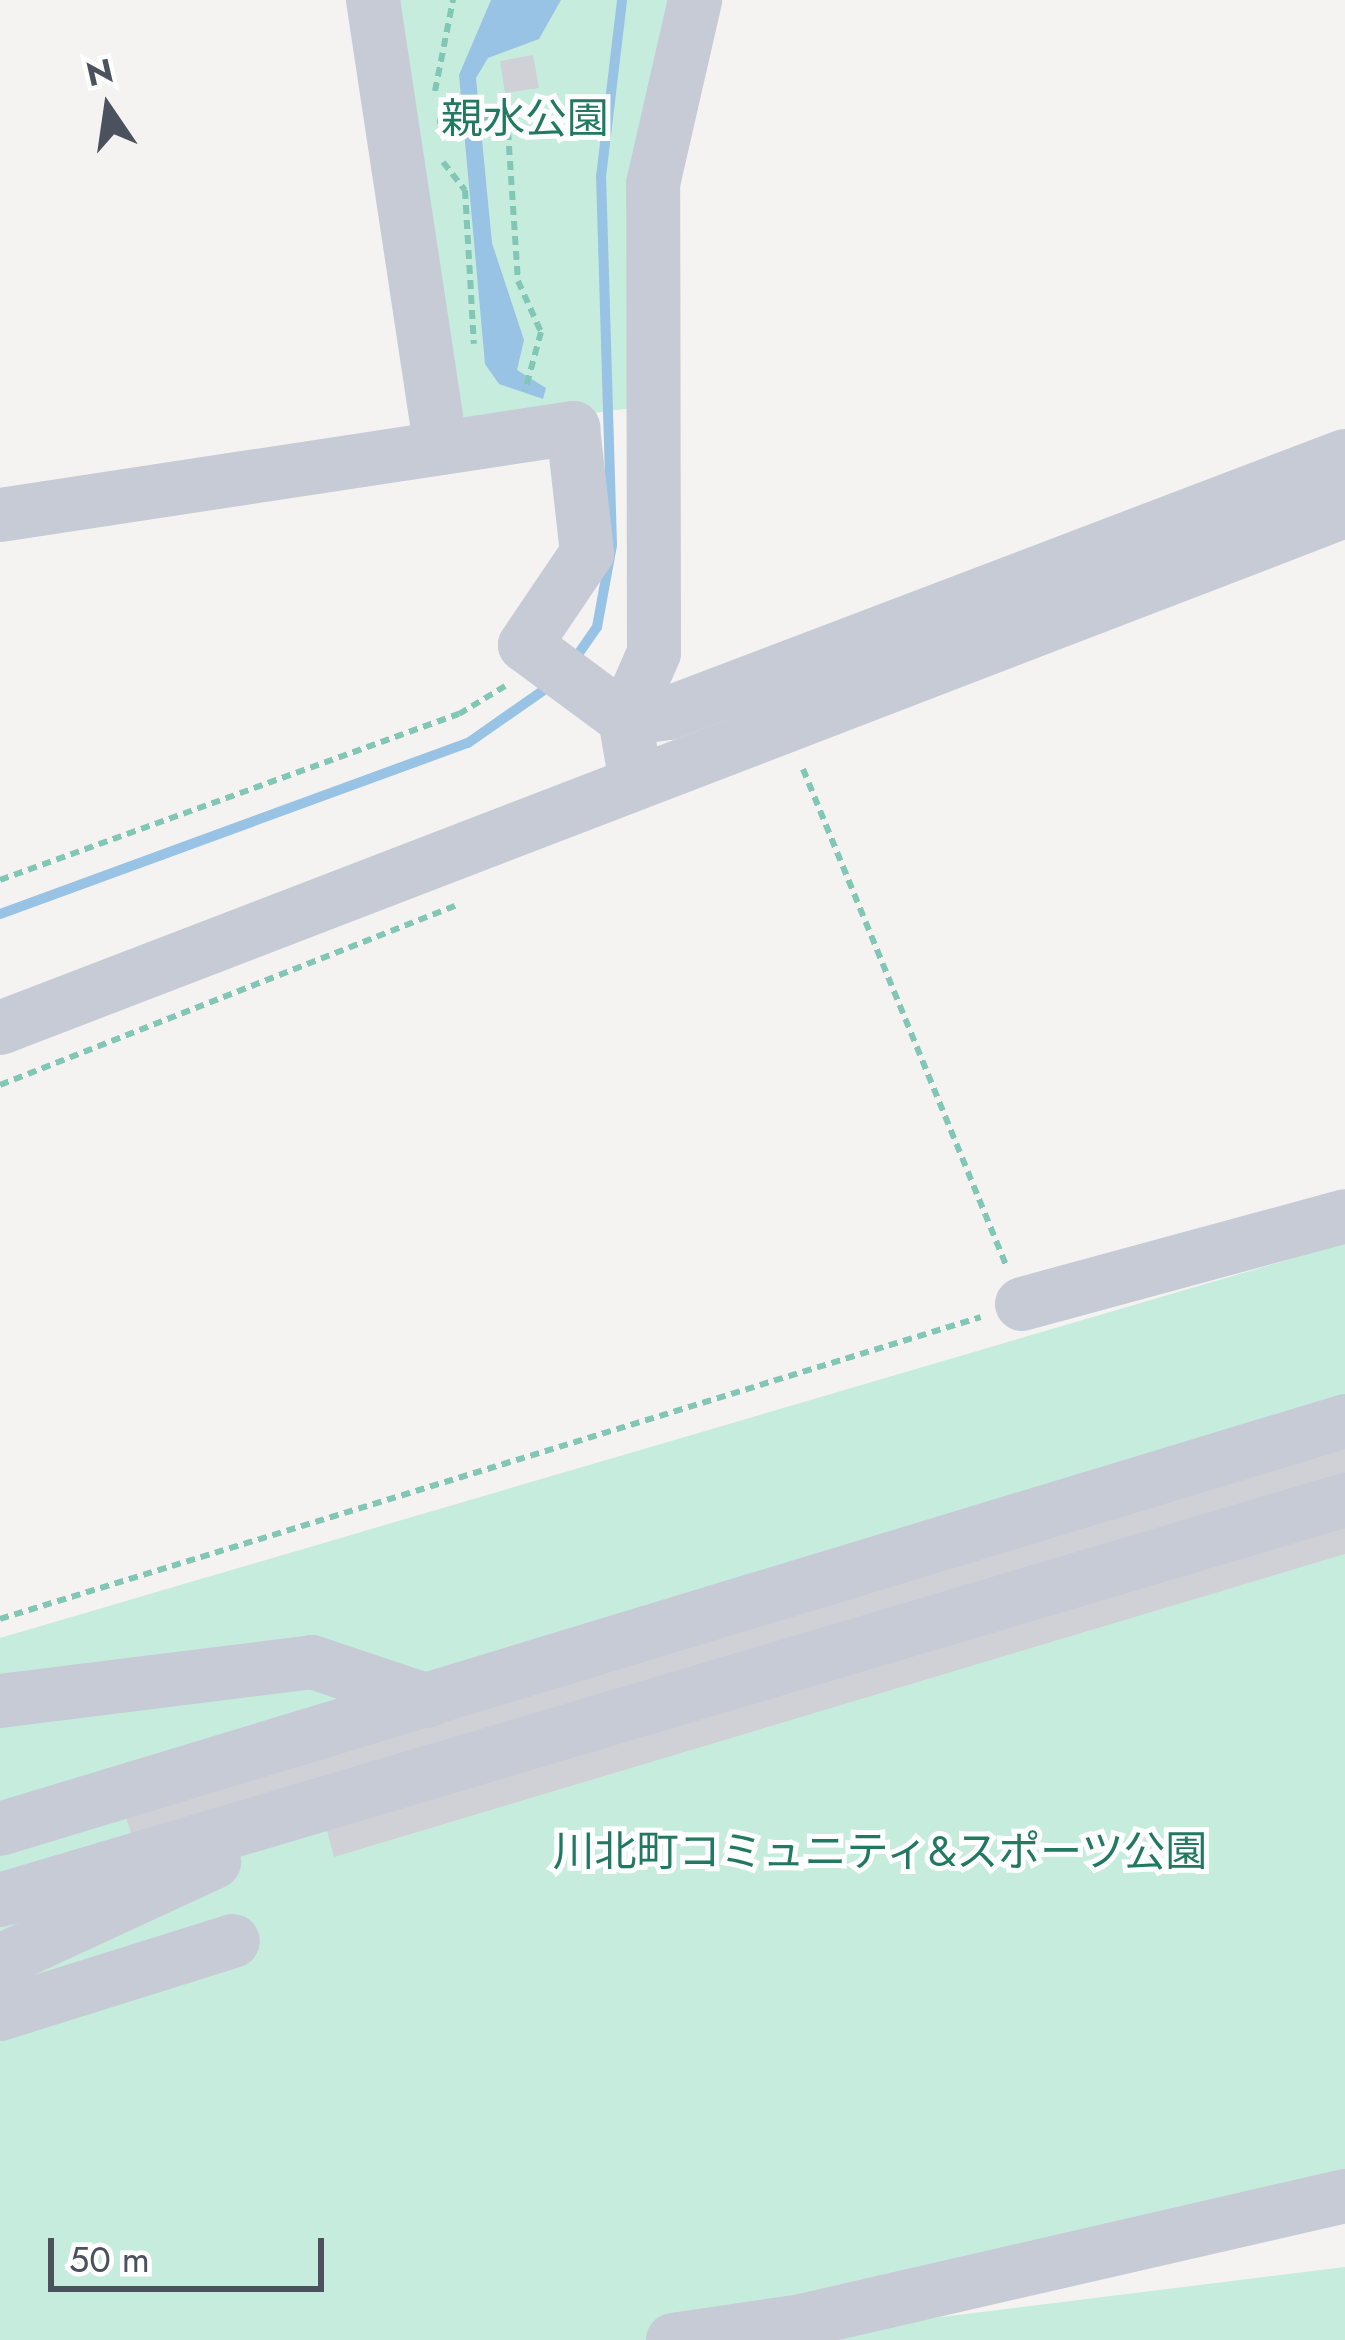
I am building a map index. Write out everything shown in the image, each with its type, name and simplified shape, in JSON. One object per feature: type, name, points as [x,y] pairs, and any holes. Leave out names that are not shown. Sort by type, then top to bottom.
[{"type":"street","points":[[374,0],[441,448]]},
{"type":"street","points":[[613,710],[654,653],[653,184],[695,0]]},
{"type":"street","points":[[0,515],[573,428],[587,553],[526,645],[613,710],[669,712],[1345,456]]},
{"type":"street","points":[[0,1028],[1345,511]]},
{"type":"street","points":[[613,710],[636,782]]},
{"type":"street","points":[[1022,1304],[1345,1216]]},
{"type":"street","points":[[0,1829],[1345,1421]]},
{"type":"street","points":[[0,1900],[1345,1500]]},
{"type":"street","points":[[0,1702],[312,1662],[428,1702]]},
{"type":"street","points":[[0,1961],[202,1870],[279,1814]]},
{"type":"street","points":[[0,2014],[233,1941]]},
{"type":"street","points":[[673,2340],[801,2321],[1345,2196]]},
{"type":"path","points":[[436,134],[454,0]]},
{"type":"path","points":[[437,121],[507,116],[518,281],[541,332],[518,411]]},
{"type":"path","points":[[436,147],[465,190],[476,367]]},
{"type":"path","points":[[0,880],[459,714],[537,654]]},
{"type":"path","points":[[0,1619],[1022,1304],[803,769]]},
{"type":"green space","name":"親水公園","points":[[392,0],[676,0],[642,407],[456,430]]},
{"type":"green space","name":"川北町コミュニティ&スポーツ公園","points":[[1345,1243],[1345,2210],[828,2331],[1345,2267],[1345,2340],[0,2340],[0,1638]]},
{"type":"water","points":[[491,0],[561,0],[539,39],[488,58],[476,78],[492,243],[524,340],[517,370],[546,388],[543,399],[499,384],[485,364],[459,75]]},
{"type":"building","points":[[533,55],[539,88],[505,93],[500,61]]},
{"type":"building","points":[[1345,1443],[1345,1478],[132,1836],[122,1805]]},
{"type":"building","points":[[1345,1515],[1345,1554],[334,1857],[324,1820]]},
{"type":"waterway","points":[[572,663],[597,627],[612,545],[601,177],[622,0]]},
{"type":"waterway","points":[[0,914],[468,743],[551,685]]}]
